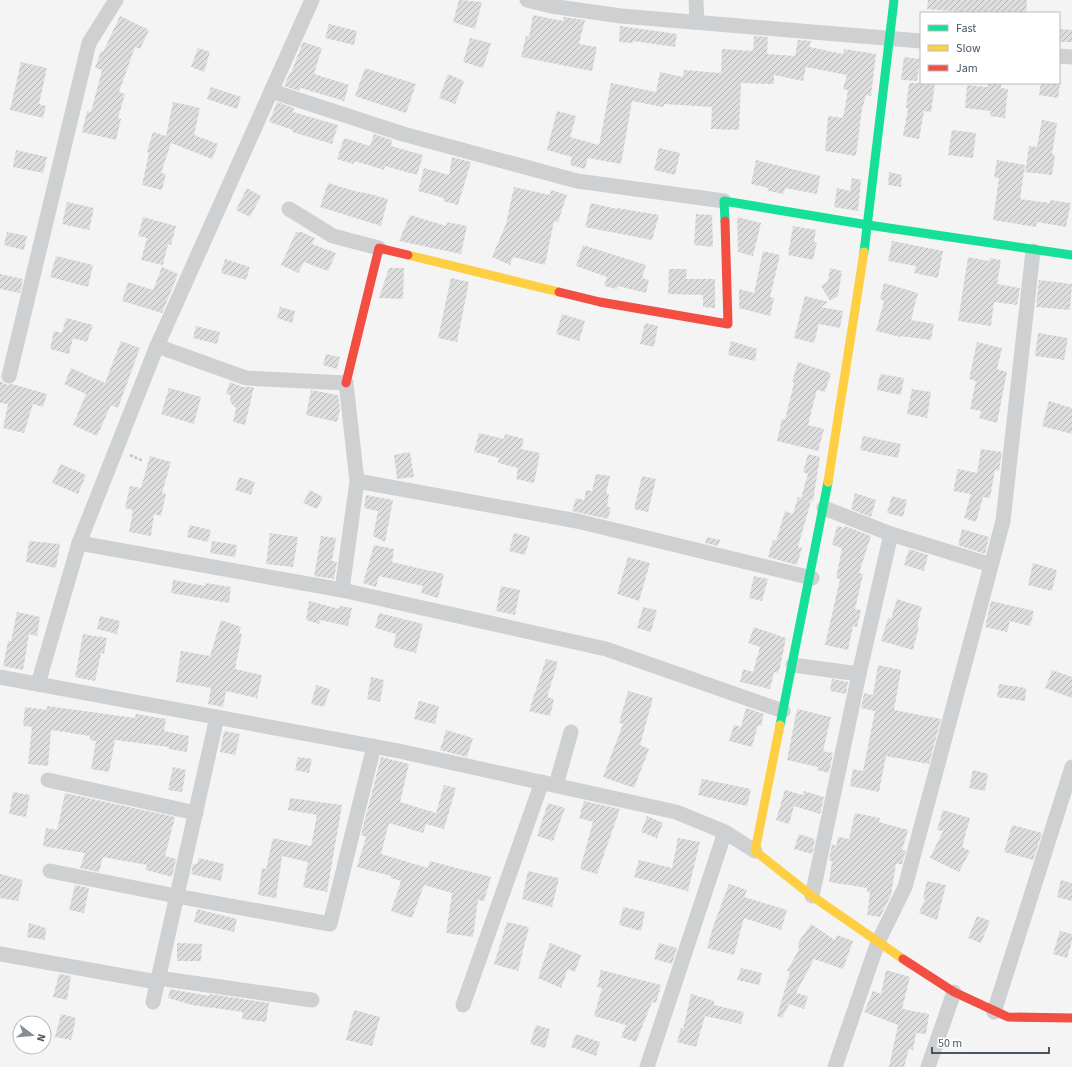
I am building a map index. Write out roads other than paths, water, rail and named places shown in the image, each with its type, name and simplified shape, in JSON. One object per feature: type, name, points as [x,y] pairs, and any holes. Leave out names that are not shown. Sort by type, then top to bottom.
[{"type":"street","points":[[9,376],[89,43],[116,0]]},
{"type":"street","points":[[38,684],[79,543],[156,346],[312,0]]},
{"type":"street","points":[[527,0],[551,6],[621,16],[890,37],[920,41]]},
{"type":"street","points":[[696,0],[696,21]]},
{"type":"street","points":[[755,851],[783,711],[812,578],[824,508],[868,225],[894,0]]},
{"type":"street","points":[[1060,56],[1072,57]]},
{"type":"street","points":[[271,91],[403,134],[577,181],[724,201],[1033,251],[1072,255]]},
{"type":"street","points":[[289,209],[332,236],[600,302],[728,324],[724,201]]},
{"type":"street","points":[[342,590],[357,481],[346,383],[379,248]]},
{"type":"street","points":[[835,1067],[878,942],[905,887],[1003,522],[1033,251]]},
{"type":"street","points":[[156,346],[246,378],[346,383]]},
{"type":"street","points":[[357,481],[577,521],[812,578]]},
{"type":"street","points":[[824,508],[891,534],[991,565]]},
{"type":"street","points":[[812,896],[859,674],[891,534]]},
{"type":"street","points":[[79,543],[342,590],[606,649],[783,711]]},
{"type":"street","points":[[793,665],[859,674]]},
{"type":"street","points":[[0,677],[374,746],[676,812],[725,832],[755,851],[812,896],[954,992],[994,1012],[1008,1017],[1072,1018]]},
{"type":"street","points":[[152,1002],[217,717]]},
{"type":"street","points":[[463,1005],[549,784],[571,732]]},
{"type":"street","points":[[50,871],[330,924],[374,746]]},
{"type":"street","points":[[994,1012],[1072,767]]},
{"type":"street","points":[[48,780],[196,813]]},
{"type":"street","points":[[647,1067],[725,832]]},
{"type":"street","points":[[0,954],[158,980],[312,1000]]},
{"type":"street","points":[[928,1067],[954,992]]}]
